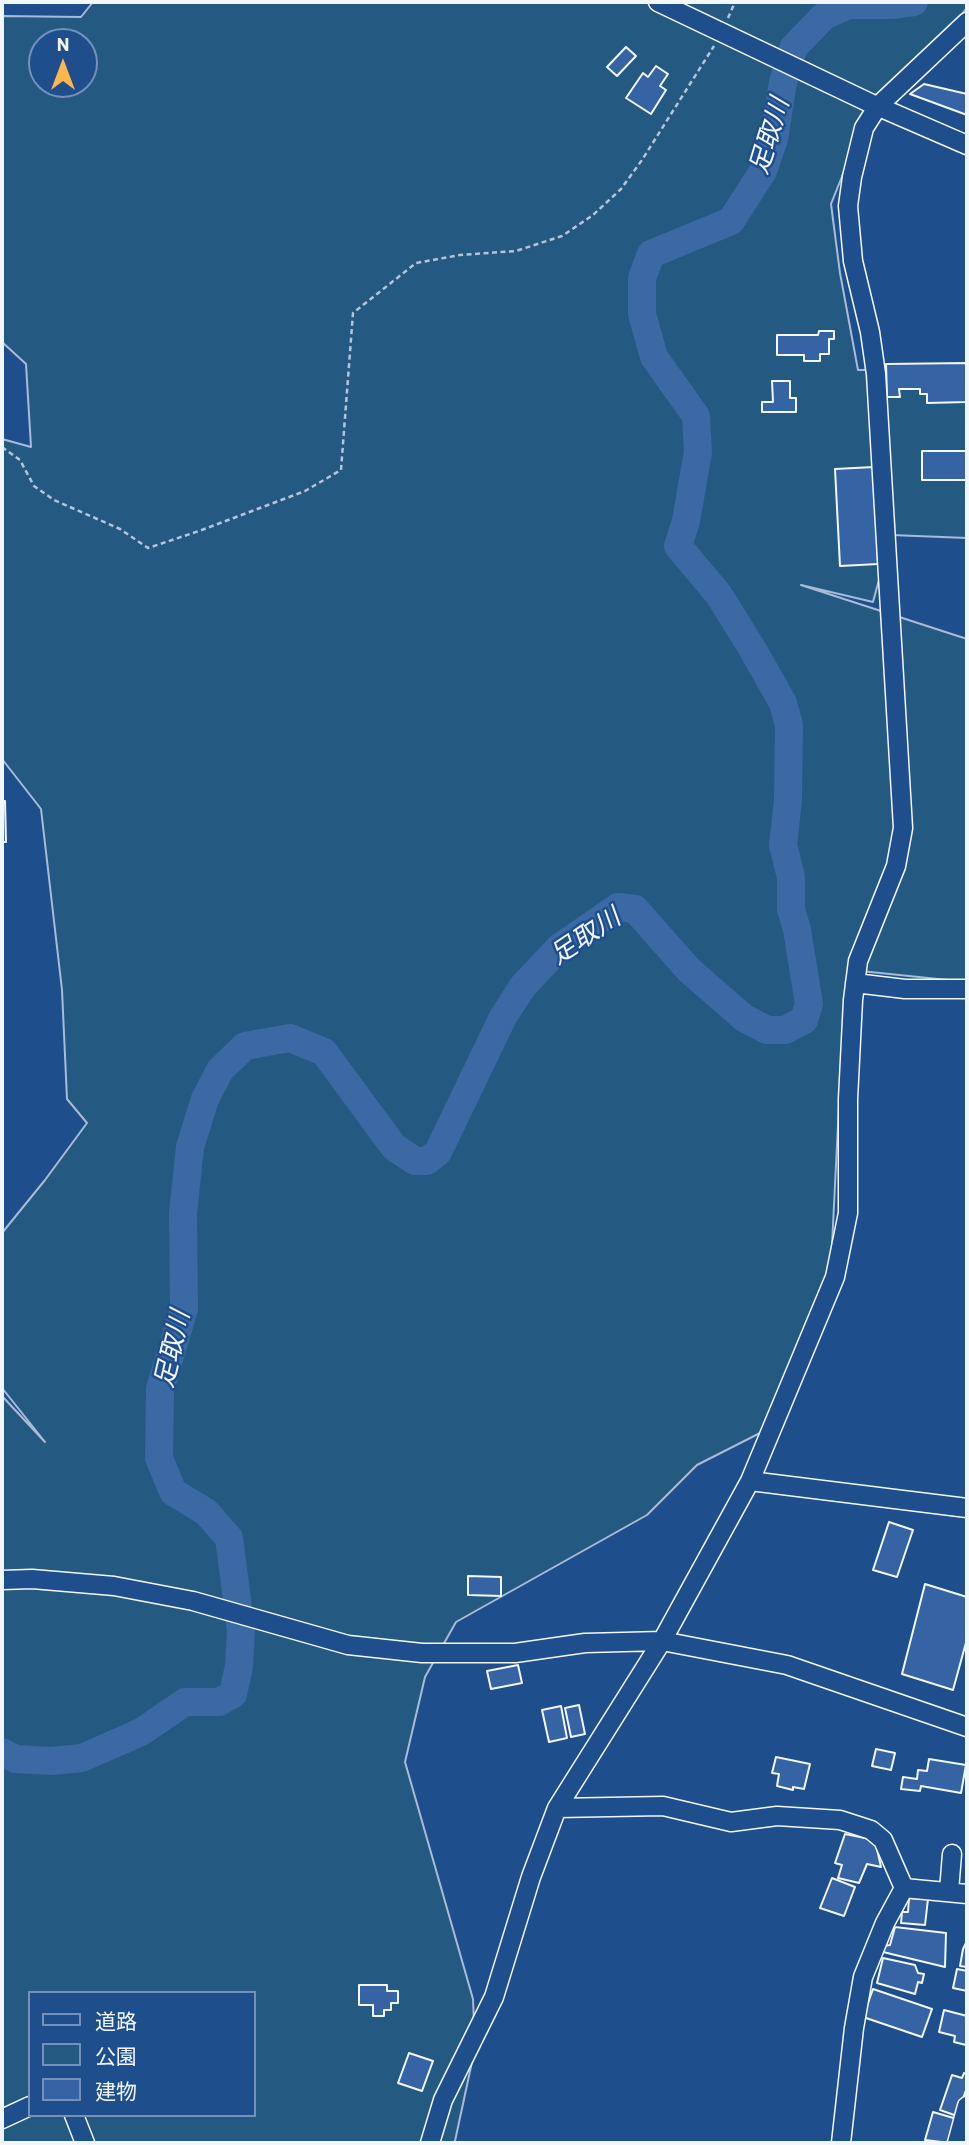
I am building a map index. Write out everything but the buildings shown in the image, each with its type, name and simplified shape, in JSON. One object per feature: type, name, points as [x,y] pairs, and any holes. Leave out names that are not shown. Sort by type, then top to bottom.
[{"type":"street","points":[[658,2],[967,145]]},
{"type":"street","points":[[430,2143],[443,2100],[494,1997],[531,1877],[557,1808],[662,1641],[750,1480],[835,1278],[848,1213],[848,1099],[858,961],[896,866],[903,828],[876,374],[870,332],[853,261],[848,220],[852,177],[864,128],[874,104],[967,22]]},
{"type":"street","points":[[855,983],[905,989],[967,989]]},
{"type":"street","points":[[750,1480],[967,1507]]},
{"type":"street","points":[[2,1580],[32,1578],[114,1586],[193,1601],[348,1645],[422,1653],[515,1653],[584,1643],[662,1641],[787,1665],[967,1727]]},
{"type":"street","points":[[557,1808],[663,1806],[731,1822],[777,1816],[840,1820],[872,1830],[883,1840],[904,1888]]},
{"type":"street","points":[[904,1888],[958,1893],[952,1854]]},
{"type":"street","points":[[841,2143],[854,2028],[863,1977],[885,1923],[904,1888]]},
{"type":"street","points":[[957,2143],[967,2106]]},
{"type":"street","points":[[2,2119],[28,2107]]},
{"type":"street","points":[[75,2117],[85,2143]]},
{"type":"path","points":[[2,447],[20,460],[34,486],[54,500],[120,529],[148,548],[305,491],[341,470],[353,313],[416,263],[460,255],[516,251],[562,236],[593,215],[621,189],[642,160],[723,32]]},
{"type":"green space","points":[[93,2],[967,2],[967,8],[853,149],[831,204],[840,273],[858,370],[967,369],[967,538],[891,535],[873,602],[801,585],[967,639],[967,982],[851,970],[840,1085],[831,1265],[764,1431],[697,1465],[647,1515],[456,1622],[425,1677],[405,1762],[473,1999],[475,2048],[453,2143],[2,2143],[2,1396],[45,1442],[2,1388],[2,1233],[87,1123],[67,1099],[62,990],[41,809],[2,759],[2,439],[31,447],[26,364],[2,342],[2,16],[81,17]]},
{"type":"waterway","name":"足取川","points":[[2,1752],[15,1759],[51,1761],[82,1758],[141,1732],[185,1702],[219,1702],[233,1694],[239,1666],[241,1631],[229,1538],[206,1512],[173,1492],[159,1458],[160,1389],[184,1309],[183,1213],[190,1147],[205,1099],[220,1070],[245,1046],[290,1038],[324,1052],[394,1147],[415,1161],[427,1161],[438,1152],[503,1017],[523,986],[560,947],[618,907],[635,909],[689,970],[744,1018],[767,1030],[785,1030],[804,1020],[809,1004],[791,909],[791,877],[783,845],[788,800],[789,725],[783,703],[719,595],[678,546],[686,521],[698,452],[696,416],[654,357],[642,314],[642,278],[651,254],[731,221],[763,171],[774,139],[783,82],[794,47],[824,16],[848,5],[914,2]]}]
